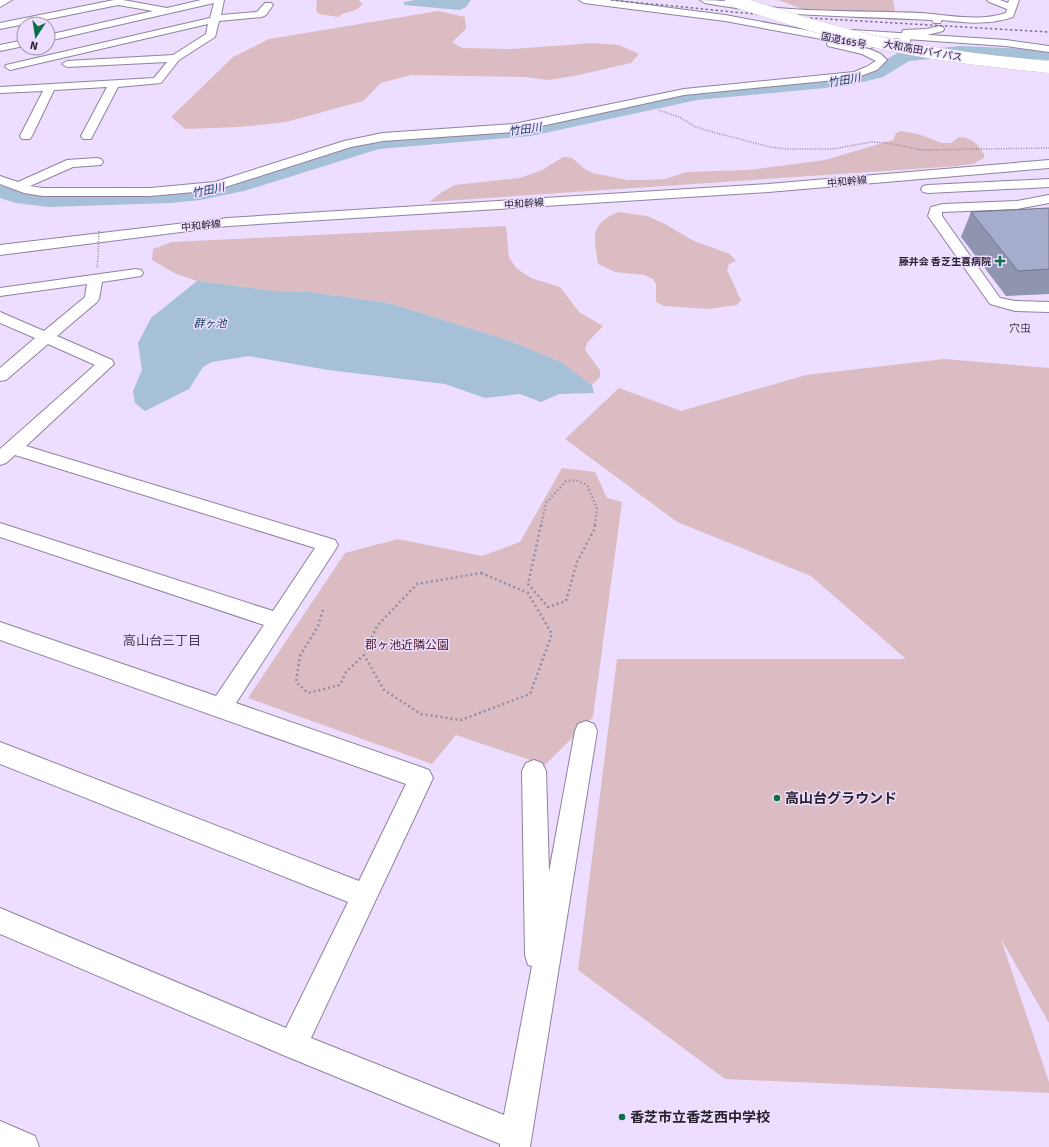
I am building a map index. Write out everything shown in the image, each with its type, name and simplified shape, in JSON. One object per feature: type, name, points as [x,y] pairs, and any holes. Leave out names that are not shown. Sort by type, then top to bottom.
[{"type":"main road","name":"国道165号","points":[[584,0],[731,19],[936,57],[1049,71]]},
{"type":"main road","name":"大和高田バイパス","points":[[730,0],[788,18],[884,43],[976,60],[1049,67]]},
{"type":"main road","name":"国道165号","points":[[640,7],[732,17],[819,30],[1006,44],[1049,49]]},
{"type":"main road","points":[[936,57],[922,52],[919,50],[920,47],[932,44],[958,43],[1049,49]]},
{"type":"main road","name":"中和幹線","points":[[0,250],[228,222],[768,188],[1049,164]]},
{"type":"main road","points":[[950,173],[1049,176]]},
{"type":"main road","name":"中和幹線","points":[[0,259],[223,231],[746,196],[1049,183]]},
{"type":"street","points":[[0,4],[7,0]]},
{"type":"street","points":[[56,36],[213,0]]},
{"type":"street","points":[[0,90],[157,81],[175,58],[211,35],[219,0]]},
{"type":"street","points":[[705,0],[743,7],[783,11],[937,22],[998,20],[1010,15],[1013,4],[992,0]]},
{"type":"street","points":[[0,26],[118,2],[169,11]]},
{"type":"street","points":[[5,67],[92,49],[214,19],[259,15],[263,13],[268,6]]},
{"type":"street","points":[[0,180],[30,190],[43,192],[121,198],[216,186],[348,144],[385,142],[514,128],[573,117],[684,92],[844,76],[880,69],[882,60],[878,56],[832,44],[833,38],[845,36],[902,42],[906,40],[905,37],[907,32],[928,32],[937,22]]},
{"type":"street","points":[[78,32],[92,49]]},
{"type":"street","points":[[0,48],[16,45]]},
{"type":"street","points":[[71,86],[92,49]]},
{"type":"street","points":[[5,67],[175,58]]},
{"type":"street","points":[[87,136],[114,84]]},
{"type":"street","points":[[26,136],[50,87]]},
{"type":"street","points":[[19,186],[71,163],[97,162]]},
{"type":"street","points":[[1049,199],[1017,205],[943,208],[936,210],[935,216],[951,228],[995,301],[1012,306],[1049,307]]},
{"type":"street","points":[[1014,218],[1039,214]]},
{"type":"street","points":[[0,292],[136,273]]},
{"type":"street","points":[[0,376],[47,339],[92,299],[95,279]]},
{"type":"street","points":[[0,317],[106,364],[6,453]]},
{"type":"street","points":[[6,453],[328,545],[221,707]]},
{"type":"street","points":[[0,530],[278,621]]},
{"type":"street","points":[[0,631],[421,778],[293,1045]]},
{"type":"street","points":[[0,921],[516,1141],[586,731]]},
{"type":"street","points":[[0,753],[365,896]]},
{"type":"street","points":[[534,772],[539,1003]]},
{"type":"street","points":[[0,1136],[24,1147]]},
{"type":"path","points":[[657,109],[706,130],[788,149],[832,149],[872,142],[887,143],[922,150],[1049,148]]},
{"type":"path","points":[[98,257],[99,231]]},
{"type":"path","points":[[576,480],[587,485],[597,508],[594,530],[577,562],[566,601],[548,607],[528,584],[546,503],[566,481],[576,480]]},
{"type":"path","points":[[323,610],[318,626],[300,656],[296,682],[308,693],[340,685],[346,672],[364,655],[377,626],[417,584],[481,573],[528,593],[552,634],[530,694],[461,720],[421,714],[384,690],[364,655]]},
{"type":"green space","points":[[317,0],[360,0],[359,2],[363,3],[354,11],[345,13],[338,17],[319,14],[316,11]]},
{"type":"green space","points":[[778,0],[893,0],[895,11],[884,13],[805,10]]},
{"type":"green space","points":[[438,11],[465,17],[466,29],[452,42],[462,48],[512,49],[593,43],[619,45],[639,54],[631,63],[574,76],[548,80],[525,77],[411,75],[381,83],[363,101],[286,122],[239,127],[185,129],[171,117],[233,57],[269,39]]},
{"type":"green space","points":[[901,131],[918,134],[942,143],[951,143],[959,137],[967,139],[974,142],[979,147],[984,154],[984,158],[973,164],[957,166],[429,202],[442,192],[455,185],[520,178],[542,170],[563,157],[572,158],[586,170],[593,173],[627,180],[665,179],[687,172],[749,170],[825,160],[893,140],[896,133]]},
{"type":"green space","points":[[618,212],[647,216],[665,224],[694,241],[730,254],[736,261],[729,264],[727,270],[741,300],[737,305],[708,309],[664,306],[656,302],[656,284],[653,279],[644,275],[615,272],[598,264],[595,246],[596,232],[602,222]]},
{"type":"green space","points":[[506,226],[509,257],[516,268],[531,278],[560,287],[579,312],[603,326],[587,343],[585,350],[600,370],[600,377],[592,385],[561,362],[513,342],[389,303],[310,292],[275,291],[197,281],[176,274],[152,260],[153,249],[172,242]]},
{"type":"green space","points":[[944,359],[1049,368],[1049,1023],[1001,939],[1049,1082],[1049,1093],[725,1079],[578,970],[617,659],[906,659],[811,576],[677,522],[565,439],[619,388],[681,411],[806,375]]},
{"type":"green space","name":"郡ヶ池近隣公園","points":[[562,468],[595,472],[607,498],[622,502],[593,717],[545,765],[456,735],[432,764],[248,698],[345,553],[398,539],[482,556],[520,542]]},
{"type":"water","points":[[415,0],[471,0],[466,7],[460,10],[404,5],[404,2]]},
{"type":"water","name":"群ヶ池","points":[[197,281],[275,291],[310,292],[389,303],[513,342],[561,362],[592,385],[594,393],[559,394],[541,402],[520,394],[485,398],[445,384],[328,370],[249,356],[212,362],[203,367],[189,389],[145,411],[135,403],[133,391],[142,370],[138,343],[151,318]]},
{"type":"building","points":[[1049,208],[1049,269],[1018,271],[971,212]]},
{"type":"waterway","name":"竹田川","points":[[0,191],[16,197],[48,200],[171,197],[200,194],[236,186],[344,152],[378,143],[531,130],[697,94],[846,81],[877,73],[905,56],[960,51],[1049,55]]},
{"type":"railway","points":[[611,0],[775,16],[1049,32]]},
{"type":"place","name":"藤井会 香芝生喜病院","points":[[1000,261]]},
{"type":"place","name":"高山台グラウンド","points":[[777,798]]},
{"type":"place","name":"香芝市立香芝西中学校","points":[[622,1117]]},
{"type":"district","name":"穴虫","points":[[1020,328]]},
{"type":"district","name":"高山台三丁目","points":[[162,640]]}]
